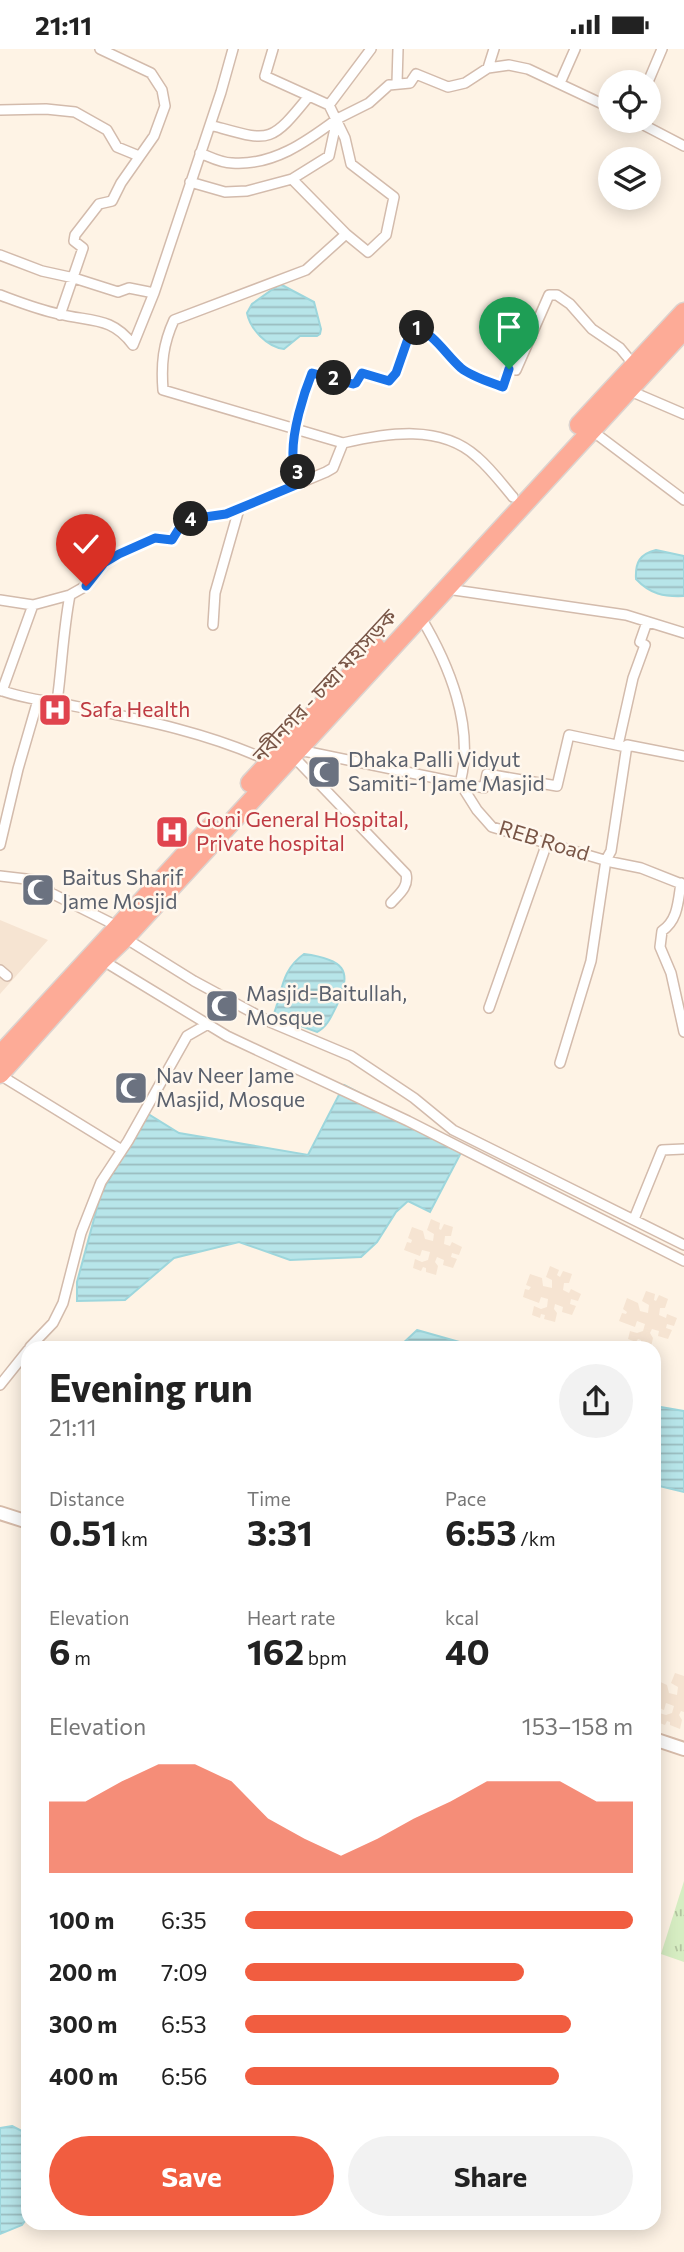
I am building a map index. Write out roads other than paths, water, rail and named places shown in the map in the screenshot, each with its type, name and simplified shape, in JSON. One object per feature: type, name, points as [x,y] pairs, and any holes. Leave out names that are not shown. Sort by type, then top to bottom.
[{"type":"highway","name":"নবীনগর - চন্দ্রা মহাসড়ক","points":[[0,1075],[102,960],[121,932],[269,761],[684,312]]},
{"type":"highway","name":"নবীনগর - চন্দ্রা মহাসড়ক","points":[[0,1055],[294,753],[684,330]]},
{"type":"street","points":[[60,315],[83,247],[74,241],[75,235],[99,204],[112,201],[121,183],[154,136],[165,106],[162,90],[151,72],[100,49]]},
{"type":"street","points":[[0,295],[60,315],[101,320],[126,335],[134,345],[154,293],[233,49]]},
{"type":"street","points":[[273,49],[265,76],[329,104],[345,138],[351,164],[394,197],[386,235],[368,253],[292,180]]},
{"type":"street","points":[[329,104],[370,49]]},
{"type":"street","points":[[397,83],[398,49]]},
{"type":"street","points":[[488,68],[494,49]]},
{"type":"street","points":[[560,83],[575,49]]},
{"type":"street","points":[[653,70],[662,49]]},
{"type":"street","points":[[200,153],[230,163],[257,161],[300,146],[337,119],[369,103],[389,85],[411,83],[416,74],[448,87],[464,83],[488,68],[509,65],[528,69],[598,102]]},
{"type":"street","points":[[210,125],[259,137],[273,133],[284,126],[309,96]]},
{"type":"street","points":[[0,110],[46,109],[75,112],[107,130],[117,147],[139,156]]},
{"type":"street","points":[[190,182],[225,192],[247,191],[292,180],[329,156],[337,119]]},
{"type":"street","points":[[659,133],[684,146]]},
{"type":"street","points":[[346,234],[306,270],[174,320],[166,338],[161,366],[163,390],[344,443],[377,436],[436,435],[477,456],[513,498]]},
{"type":"street","points":[[0,255],[42,271],[118,292],[129,288],[154,293]]},
{"type":"street","points":[[298,484],[298,472],[293,457],[300,411],[312,373],[353,384],[362,373],[389,381],[396,373],[414,327],[429,335],[462,370],[503,387],[509,369],[516,370],[549,295],[557,295],[570,304],[592,329],[620,348],[634,365]]},
{"type":"street","points":[[628,390],[684,414]]},
{"type":"street","points":[[591,430],[684,500]]},
{"type":"street","points":[[0,600],[33,605],[70,596],[86,586],[104,563],[119,554],[155,538],[172,540],[180,527],[191,519],[226,514],[333,468],[344,443]]},
{"type":"street","points":[[213,625],[215,593],[239,509]]},
{"type":"street","points":[[446,589],[626,615],[684,633]]},
{"type":"street","points":[[57,702],[62,635],[70,596]]},
{"type":"street","points":[[33,605],[1,691],[167,726],[239,747],[269,761]]},
{"type":"street","points":[[421,616],[445,664],[461,717],[464,739],[460,783]]},
{"type":"street","points":[[560,1063],[591,961],[606,860],[611,851],[622,746],[633,678],[645,645],[640,642],[647,622]]},
{"type":"street","points":[[0,845],[38,700]]},
{"type":"street","points":[[294,753],[485,788],[487,774],[557,786],[569,735],[684,756]]},
{"type":"street","points":[[294,753],[406,874],[408,881],[405,887],[391,903]]},
{"type":"street","name":"REB Road","points":[[460,783],[477,810],[492,827],[641,868],[682,884]]},
{"type":"street","points":[[489,1008],[547,843]]},
{"type":"street","points":[[0,876],[43,881],[51,893],[121,932],[194,981],[270,1022],[351,1056],[414,1098],[453,1131],[684,1245]]},
{"type":"street","points":[[682,884],[676,915],[671,925],[662,931],[660,947],[671,973],[684,1032]]},
{"type":"street","points":[[102,960],[239,1041],[408,1121],[684,1261]]},
{"type":"street","points":[[36,1341],[53,1323],[63,1303],[86,1220],[101,1182],[187,1035],[208,1024]]},
{"type":"street","points":[[0,1075],[122,1150]]},
{"type":"street","points":[[634,1219],[662,1150],[684,1149]]},
{"type":"street","points":[[0,1385],[21,1359]]},
{"type":"street","points":[[0,1513],[21,1520]]},
{"type":"street","points":[[661,1741],[684,1749]]},
{"type":"water","points":[[280,284],[314,302],[321,329],[317,336],[300,336],[284,349],[271,345],[260,336],[247,313],[252,304]]},
{"type":"water","points":[[656,550],[684,556],[684,596],[658,593],[636,579],[636,568],[640,560]]},
{"type":"water","points":[[304,954],[336,963],[344,975],[342,994],[336,1007],[326,1025],[317,1032],[273,1016],[290,967]]},
{"type":"water","points":[[344,1085],[464,1147],[430,1212],[408,1201],[396,1212],[377,1242],[361,1257],[290,1260],[239,1242],[174,1258],[125,1300],[77,1301],[77,1282],[101,1193],[148,1114],[179,1133],[308,1155]]},
{"type":"water","points":[[417,1330],[456,1341],[405,1341]]},
{"type":"water","points":[[661,1407],[684,1411],[684,1492],[661,1486]]},
{"type":"water","points":[[12,2126],[21,2130],[21,2225],[0,2234],[0,2128]]},
{"type":"place","name":"Safa Health","points":[[55,710]]},
{"type":"place","name":"Dhaka Palli Vidyut Samiti-1 Jame Masjid","points":[[324,772]]},
{"type":"place","name":"Goni General Hospital, Private hospital","points":[[172,832]]},
{"type":"place","name":"Baitus Sharif Jame Mosjid","points":[[38,890]]},
{"type":"place","name":"Masjid-Baitullah, Mosque","points":[[222,1006]]},
{"type":"place","name":"Nav Neer Jame Masjid, Mosque","points":[[131,1088]]}]
